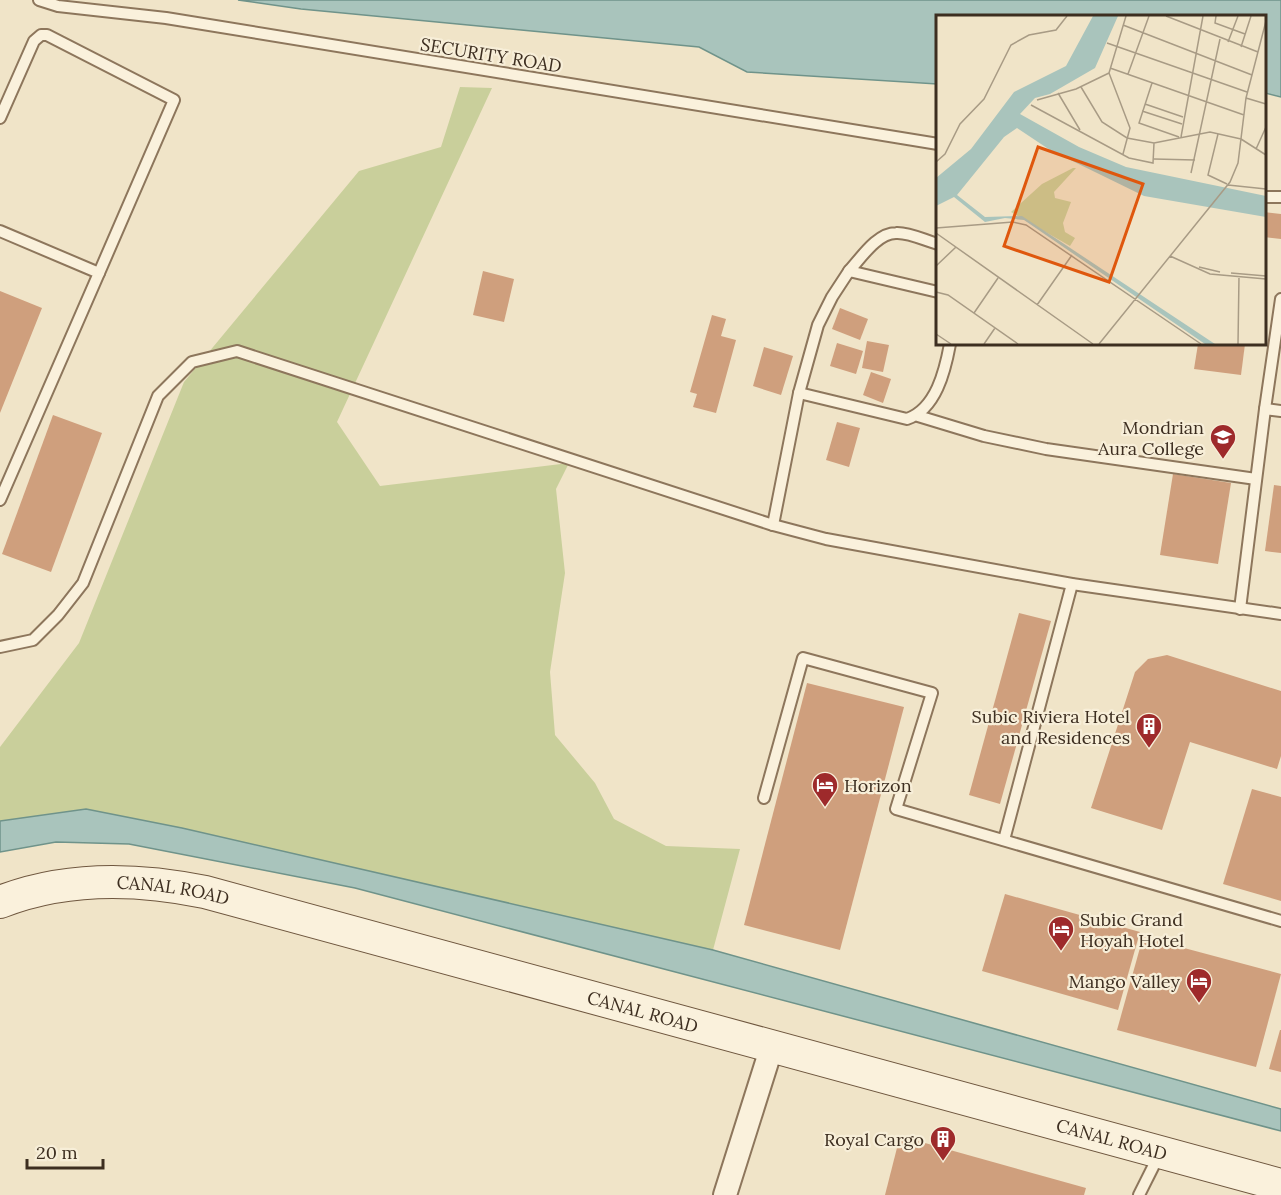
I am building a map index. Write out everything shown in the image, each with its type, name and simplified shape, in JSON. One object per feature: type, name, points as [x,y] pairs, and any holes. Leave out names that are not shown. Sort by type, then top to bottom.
[{"type":"main road","name":"CANAL ROAD","points":[[0,902],[53,887],[92,882],[134,881],[165,884],[287,913],[1281,1185]]},
{"type":"street","points":[[725,1195],[772,1046]]},
{"type":"lane","name":"SECURITY ROAD","points":[[39,0],[58,6],[166,18],[936,144]]},
{"type":"lane","points":[[0,118],[34,41],[41,35],[47,35],[174,100],[0,500]]},
{"type":"lane","points":[[0,231],[99,273]]},
{"type":"lane","points":[[773,525],[799,393],[818,325],[832,297],[849,271],[880,239],[898,232],[936,243]]},
{"type":"lane","points":[[849,271],[936,292]]},
{"type":"lane","points":[[1240,609],[1281,300]]},
{"type":"lane","points":[[799,393],[907,419],[918,416],[928,406],[946,365],[950,345]]},
{"type":"lane","points":[[0,647],[33,640],[58,615],[83,583],[158,396],[192,362],[237,351],[773,525],[826,539],[1072,584],[1281,614]]},
{"type":"lane","points":[[1265,409],[1281,411]]},
{"type":"lane","points":[[918,416],[984,436],[1046,449],[1256,479]]},
{"type":"lane","points":[[1004,840],[1072,584]]},
{"type":"lane","points":[[764,798],[802,658],[932,693],[896,809],[1281,921]]},
{"type":"lane","points":[[1139,1195],[1160,1152]]},
{"type":"green space","points":[[460,87],[492,88],[337,422],[380,486],[569,463],[556,489],[565,573],[550,672],[555,735],[595,783],[614,819],[666,846],[740,849],[713,950],[86,809],[0,821],[0,747],[79,643],[184,382],[359,171],[441,147]]},
{"type":"water","points":[[238,0],[1281,0],[1281,97],[1266,93],[1266,15],[936,15],[936,84],[747,72],[699,47],[301,9]]},
{"type":"water","points":[[86,809],[182,828],[713,950],[1281,1109],[1281,1131],[355,888],[129,844],[56,842],[0,852],[0,821]]},
{"type":"building","points":[[1266,212],[1281,214],[1281,239],[1266,237]]},
{"type":"building","points":[[483,271],[514,279],[504,322],[473,315]]},
{"type":"building","points":[[0,291],[42,308],[0,413]]},
{"type":"building","points":[[840,308],[868,319],[860,340],[832,329]]},
{"type":"building","points":[[712,315],[726,319],[721,336],[736,340],[716,413],[693,407],[697,394],[690,392]]},
{"type":"building","points":[[867,341],[889,345],[883,372],[862,368]]},
{"type":"building","points":[[837,343],[863,351],[856,374],[830,366]]},
{"type":"building","points":[[1198,345],[1245,345],[1241,375],[1194,369]]},
{"type":"building","points":[[764,347],[793,356],[781,395],[753,386]]},
{"type":"building","points":[[871,372],[891,379],[883,403],[863,395]]},
{"type":"building","points":[[53,415],[102,433],[51,572],[2,554]]},
{"type":"building","points":[[837,422],[860,428],[849,467],[826,460]]},
{"type":"building","points":[[1173,474],[1231,483],[1218,564],[1160,555]]},
{"type":"building","points":[[1274,485],[1281,486],[1281,553],[1265,551]]},
{"type":"building","points":[[1019,613],[1051,621],[1000,804],[969,795]]},
{"type":"building","name":"Subic Riviera Hotel and Residences","points":[[1167,655],[1281,691],[1281,756],[1277,769],[1190,742],[1162,830],[1091,808],[1135,672],[1148,659]]},
{"type":"building","points":[[807,683],[904,707],[840,950],[744,925]]},
{"type":"building","points":[[1252,789],[1281,797],[1281,901],[1223,884]]},
{"type":"building","name":"Subic Grand Hoyah Hotel","points":[[1005,894],[1140,932],[1118,1010],[982,971]]},
{"type":"building","name":"Mango Valley","points":[[1143,937],[1281,974],[1256,1067],[1117,1030]]},
{"type":"building","points":[[1281,1030],[1281,1072],[1269,1069]]},
{"type":"building","name":"Royal Cargo","points":[[900,1136],[1086,1188],[1084,1195],[885,1195]]},
{"type":"place","name":"Mondrian Aura College","points":[[1223,460]]},
{"type":"place","name":"Subic Riviera Hotel and Residences","points":[[1149,749]]},
{"type":"place","name":"Horizon","points":[[825,808]]},
{"type":"place","name":"Subic Grand Hoyah Hotel","points":[[1061,952]]},
{"type":"place","name":"Mango Valley","points":[[1199,1004]]},
{"type":"place","name":"Royal Cargo","points":[[943,1162]]}]
